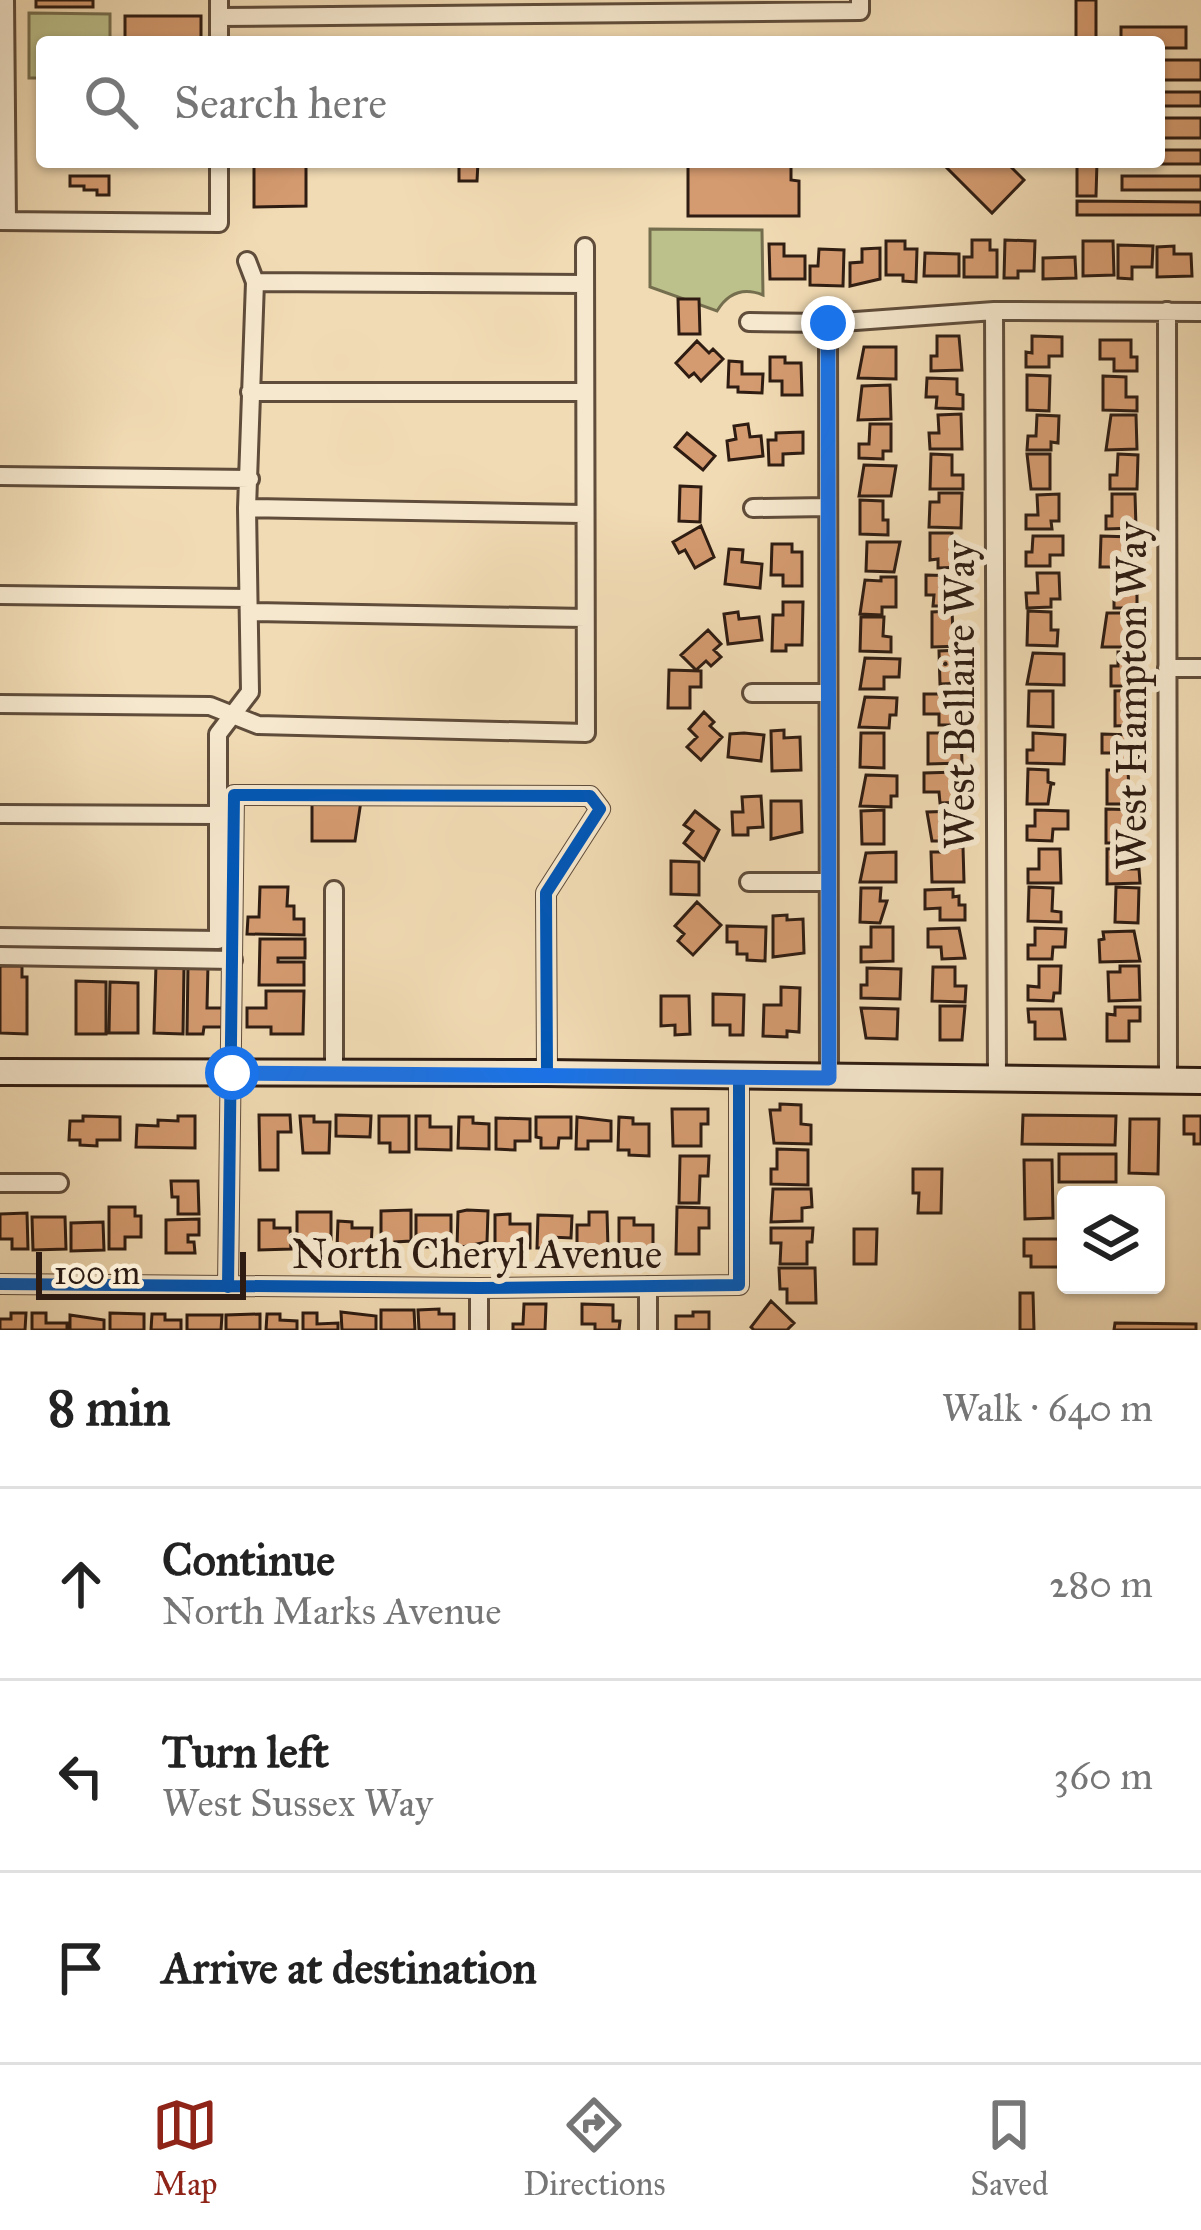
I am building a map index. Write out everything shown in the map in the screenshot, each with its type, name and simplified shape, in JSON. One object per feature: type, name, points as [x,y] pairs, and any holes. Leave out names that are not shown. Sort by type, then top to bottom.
[{"type":"main road","points":[[0,1072],[1201,1081]]},
{"type":"street","points":[[5,0],[3,221],[219,223],[219,168]]},
{"type":"street","points":[[219,9],[860,5]]},
{"type":"street","points":[[0,704],[210,706],[258,725],[586,733],[585,247]]},
{"type":"street","points":[[0,937],[218,940],[218,734],[250,692],[247,508],[254,282],[247,261]]},
{"type":"street","points":[[254,282],[585,284]]},
{"type":"street","points":[[749,322],[828,323],[994,310],[1201,311]]},
{"type":"street","name":"West Bellaire Way","points":[[994,310],[997,1080]]},
{"type":"street","name":"West Hampton Way","points":[[1167,311],[1168,1081]]},
{"type":"street","points":[[828,323],[829,1078]]},
{"type":"street","points":[[250,392],[584,392]]},
{"type":"street","points":[[0,476],[250,479]]},
{"type":"street","points":[[752,508],[828,507]]},
{"type":"street","points":[[247,508],[584,514]]},
{"type":"street","points":[[0,595],[585,618]]},
{"type":"street","points":[[1167,668],[1201,668]]},
{"type":"street","points":[[752,693],[828,693]]},
{"type":"street","points":[[229,1287],[234,795],[590,796],[600,809],[546,893],[547,1073]]},
{"type":"street","points":[[0,814],[218,815]]},
{"type":"street","points":[[749,881],[828,881]]},
{"type":"street","points":[[334,890],[334,1073]]},
{"type":"street","points":[[0,956],[233,960]]},
{"type":"street","name":"North Cheryl Avenue","points":[[0,1284],[739,1285],[740,1077]]},
{"type":"street","points":[[0,1184],[59,1184]]},
{"type":"street","points":[[648,1286],[648,1330]]},
{"type":"street","points":[[479,1288],[479,1330]]},
{"type":"green space","points":[[29,13],[110,14],[110,36],[36,36],[36,78],[29,78]]},
{"type":"green space","points":[[650,229],[762,230],[763,295],[737,293],[717,311],[650,287]]},
{"type":"building","points":[[36,0],[93,0],[93,7],[36,7]]},
{"type":"building","points":[[1076,0],[1096,0],[1096,36],[1076,36]]},
{"type":"building","points":[[125,16],[201,16],[201,36],[125,36]]},
{"type":"building","points":[[1121,27],[1186,27],[1186,48],[1165,48],[1165,36],[1121,36]]},
{"type":"building","points":[[1165,60],[1201,60],[1201,80],[1165,80]]},
{"type":"building","points":[[1165,92],[1201,92],[1201,106],[1165,106]]},
{"type":"building","points":[[1165,118],[1201,118],[1201,138],[1165,138]]},
{"type":"building","points":[[1165,150],[1201,150],[1201,164],[1165,164]]},
{"type":"building","points":[[254,168],[306,168],[306,206],[254,207]]},
{"type":"building","points":[[459,168],[478,168],[477,181],[459,181]]},
{"type":"building","points":[[688,168],[791,168],[791,180],[799,181],[799,216],[688,216]]},
{"type":"building","points":[[947,168],[1012,168],[1024,180],[992,213]]},
{"type":"building","points":[[1077,168],[1097,168],[1096,196],[1077,196]]},
{"type":"building","points":[[70,176],[109,176],[109,195],[70,186]]},
{"type":"building","points":[[1122,176],[1201,176],[1201,190],[1122,190]]},
{"type":"building","points":[[1077,201],[1201,202],[1201,215],[1077,215]]},
{"type":"building","points":[[972,240],[990,240],[990,250],[997,250],[997,277],[964,277],[964,257],[972,257]]},
{"type":"building","points":[[1005,240],[1035,241],[1034,271],[1018,271],[1018,278],[1004,278]]},
{"type":"building","points":[[886,241],[905,241],[905,249],[917,249],[916,282],[903,281],[903,275],[886,275]]},
{"type":"building","points":[[1083,241],[1113,241],[1114,275],[1083,276]]},
{"type":"building","points":[[769,244],[784,244],[784,256],[805,256],[805,279],[770,279]]},
{"type":"building","points":[[1118,245],[1153,246],[1152,267],[1132,267],[1132,279],[1118,278]]},
{"type":"building","points":[[1174,246],[1174,254],[1191,254],[1192,276],[1157,277],[1157,247]]},
{"type":"building","points":[[880,248],[880,279],[850,286],[850,263],[862,262],[862,249]]},
{"type":"building","points":[[819,249],[844,250],[843,286],[810,285],[810,266],[818,266]]},
{"type":"building","points":[[925,253],[959,254],[959,276],[924,276]]},
{"type":"building","points":[[1075,257],[1076,278],[1043,279],[1043,258]]},
{"type":"building","points":[[678,299],[699,299],[700,334],[679,334]]},
{"type":"building","points":[[937,336],[959,336],[962,370],[931,371]]},
{"type":"building","points":[[1032,336],[1062,337],[1062,356],[1049,356],[1049,367],[1026,367]]},
{"type":"building","points":[[1100,340],[1131,340],[1137,371],[1114,371],[1114,359],[1100,359]]},
{"type":"building","points":[[697,341],[723,359],[701,381],[694,373],[689,377],[676,363]]},
{"type":"building","points":[[864,347],[896,347],[896,379],[858,378]]},
{"type":"building","points":[[770,357],[801,363],[802,395],[782,395],[782,381],[770,381]]},
{"type":"building","points":[[729,361],[742,362],[742,374],[763,374],[762,393],[728,387]]},
{"type":"building","points":[[1027,375],[1050,376],[1049,411],[1027,410]]},
{"type":"building","points":[[1103,376],[1126,377],[1126,397],[1137,397],[1137,411],[1103,410]]},
{"type":"building","points":[[927,378],[957,379],[963,409],[936,408],[937,397],[926,397]]},
{"type":"building","points":[[890,385],[891,419],[858,420],[862,386]]},
{"type":"building","points":[[961,414],[962,449],[930,449],[929,433],[939,433],[938,415]]},
{"type":"building","points":[[1037,415],[1059,416],[1058,443],[1051,442],[1051,450],[1027,450],[1028,436],[1036,436]]},
{"type":"building","points":[[1111,415],[1136,415],[1137,449],[1106,450]]},
{"type":"building","points":[[748,424],[750,437],[761,436],[763,456],[729,460],[727,441],[736,439],[734,426]]},
{"type":"building","points":[[870,424],[891,424],[891,451],[883,451],[883,459],[859,458],[859,444],[869,444]]},
{"type":"building","points":[[803,432],[803,453],[783,454],[783,465],[769,465],[768,440],[776,440],[776,433]]},
{"type":"building","points":[[687,433],[715,456],[703,470],[675,447]]},
{"type":"building","points":[[931,454],[952,455],[952,475],[963,475],[963,489],[930,489]]},
{"type":"building","points":[[1027,454],[1050,454],[1050,489],[1031,489]]},
{"type":"building","points":[[1118,454],[1138,455],[1137,489],[1110,489],[1110,475],[1117,475]]},
{"type":"building","points":[[864,465],[896,466],[891,496],[859,496]]},
{"type":"building","points":[[680,486],[701,487],[700,522],[679,521]]},
{"type":"building","points":[[939,493],[962,493],[961,528],[929,527],[930,502],[939,502]]},
{"type":"building","points":[[1059,494],[1059,521],[1051,521],[1052,529],[1026,529],[1026,515],[1038,515],[1037,495]]},
{"type":"building","points":[[1112,494],[1135,494],[1136,528],[1106,529],[1106,516],[1112,516]]},
{"type":"building","points":[[860,500],[883,501],[888,535],[860,534]]},
{"type":"building","points":[[701,526],[714,557],[695,568],[685,550],[679,553],[673,542]]},
{"type":"building","points":[[930,533],[952,533],[952,554],[963,553],[963,567],[938,568],[938,559],[930,560]]},
{"type":"building","points":[[1033,536],[1063,536],[1063,555],[1050,555],[1050,566],[1026,566]]},
{"type":"building","points":[[1101,536],[1132,537],[1138,567],[1100,567]]},
{"type":"building","points":[[867,542],[900,542],[894,572],[866,571]]},
{"type":"building","points":[[772,544],[792,544],[792,552],[802,552],[802,586],[783,586],[783,575],[771,575]]},
{"type":"building","points":[[729,549],[743,550],[742,562],[762,564],[760,588],[725,584]]},
{"type":"building","points":[[1114,572],[1137,573],[1137,608],[1114,608]]},
{"type":"building","points":[[1037,573],[1059,573],[1060,599],[1051,599],[1051,607],[1027,608],[1026,593],[1038,593]]},
{"type":"building","points":[[926,575],[958,576],[957,592],[963,592],[963,606],[933,606],[934,595],[926,595]]},
{"type":"building","points":[[881,577],[896,577],[896,607],[882,607],[882,615],[860,614],[865,580],[881,581]]},
{"type":"building","points":[[783,602],[803,602],[802,645],[772,651],[773,615],[783,615]]},
{"type":"building","points":[[952,611],[953,632],[963,632],[964,646],[932,647],[932,612]]},
{"type":"building","points":[[1028,611],[1051,612],[1051,630],[1058,630],[1057,646],[1027,645]]},
{"type":"building","points":[[738,612],[739,619],[759,617],[762,640],[728,644],[724,614]]},
{"type":"building","points":[[1107,613],[1128,613],[1127,633],[1138,634],[1138,647],[1102,647]]},
{"type":"building","points":[[861,617],[884,617],[883,636],[891,637],[891,652],[860,651]]},
{"type":"building","points":[[708,630],[721,644],[714,650],[721,657],[696,670],[681,655]]},
{"type":"building","points":[[962,650],[963,683],[940,684],[939,651]]},
{"type":"building","points":[[1118,652],[1138,652],[1139,686],[1111,686],[1111,666],[1118,666]]},
{"type":"building","points":[[1033,653],[1064,654],[1064,685],[1027,684]]},
{"type":"building","points":[[865,658],[900,659],[899,677],[884,677],[884,689],[860,689]]},
{"type":"building","points":[[669,670],[701,671],[701,687],[690,687],[690,708],[668,708]]},
{"type":"building","points":[[1138,690],[1139,725],[1115,726],[1115,691]]},
{"type":"building","points":[[1029,691],[1053,691],[1053,727],[1028,726]]},
{"type":"building","points":[[924,694],[957,694],[964,725],[939,725],[939,714],[924,714]]},
{"type":"building","points":[[865,697],[897,698],[889,728],[859,727]]},
{"type":"building","points":[[704,712],[722,737],[701,760],[687,747],[697,737],[689,729]]},
{"type":"building","points":[[784,730],[784,738],[800,737],[801,770],[772,771],[771,731]]},
{"type":"building","points":[[861,733],[884,733],[884,768],[860,767]]},
{"type":"building","points":[[928,733],[961,733],[962,763],[928,764]]},
{"type":"building","points":[[1033,733],[1065,735],[1064,764],[1027,763]]},
{"type":"building","points":[[730,734],[764,735],[761,761],[728,757]]},
{"type":"building","points":[[1102,734],[1133,735],[1139,764],[1115,764],[1116,753],[1102,753]]},
{"type":"building","points":[[1028,769],[1048,770],[1048,782],[1055,784],[1051,784],[1048,804],[1027,804]]},
{"type":"building","points":[[1107,770],[1128,770],[1129,790],[1139,790],[1139,804],[1107,804]]},
{"type":"building","points":[[958,772],[964,802],[940,803],[939,792],[924,792],[924,773]]},
{"type":"building","points":[[866,775],[897,776],[897,796],[891,796],[891,807],[860,806]]},
{"type":"building","points":[[761,796],[763,827],[748,828],[748,835],[733,835],[732,812],[743,812],[742,797]]},
{"type":"building","points":[[312,800],[361,801],[355,841],[312,841]]},
{"type":"building","points":[[771,801],[801,801],[802,832],[771,839]]},
{"type":"building","points":[[1106,809],[1138,810],[1137,843],[1106,843]]},
{"type":"building","points":[[884,810],[884,844],[862,844],[861,811]]},
{"type":"building","points":[[1035,810],[1068,811],[1068,829],[1053,829],[1052,841],[1027,840],[1027,826],[1035,826]]},
{"type":"building","points":[[695,811],[719,830],[704,860],[684,843],[693,831],[684,825]]},
{"type":"building","points":[[959,811],[965,841],[932,841],[927,812]]},
{"type":"building","points":[[963,847],[964,882],[932,882],[931,852]]},
{"type":"building","points":[[1129,848],[1129,869],[1139,869],[1140,883],[1107,884],[1107,849]]},
{"type":"building","points":[[1039,849],[1060,849],[1061,883],[1028,883],[1028,869],[1039,869]]},
{"type":"building","points":[[896,852],[896,882],[860,882],[866,853]]},
{"type":"building","points":[[671,861],[699,862],[699,895],[671,894]]},
{"type":"building","points":[[260,887],[288,887],[287,906],[294,906],[294,919],[304,919],[304,935],[247,934],[248,917],[259,917]]},
{"type":"building","points":[[1029,887],[1053,888],[1052,911],[1061,912],[1061,922],[1028,921]]},
{"type":"building","points":[[1116,887],[1139,888],[1138,923],[1115,922]]},
{"type":"building","points":[[861,888],[881,888],[880,901],[887,901],[880,923],[860,922]]},
{"type":"building","points":[[953,889],[959,905],[965,905],[965,920],[940,920],[940,908],[925,909],[925,890]]},
{"type":"building","points":[[697,902],[721,925],[693,955],[678,941],[684,934],[675,926]]},
{"type":"building","points":[[787,915],[787,920],[803,919],[804,953],[773,957],[773,916]]},
{"type":"building","points":[[727,926],[766,927],[765,961],[737,954],[737,942],[727,942]]},
{"type":"building","points":[[871,927],[893,927],[893,961],[861,962],[861,947],[871,947]]},
{"type":"building","points":[[959,928],[965,958],[942,959],[941,947],[928,947],[928,929]]},
{"type":"building","points":[[1035,928],[1066,929],[1065,947],[1053,947],[1052,959],[1028,959],[1028,945],[1035,945]]},
{"type":"building","points":[[1134,931],[1140,961],[1100,962],[1103,932]]},
{"type":"building","points":[[260,939],[305,939],[305,958],[278,958],[278,962],[304,962],[304,985],[259,985]]},
{"type":"building","points":[[156,965],[184,966],[183,1034],[154,1033]]},
{"type":"building","points":[[188,965],[208,965],[207,1008],[225,1008],[225,1027],[204,1027],[203,1034],[187,1034]]},
{"type":"building","points":[[0,966],[22,966],[22,977],[27,977],[27,1034],[0,1033]]},
{"type":"building","points":[[1039,966],[1061,966],[1060,993],[1054,993],[1053,1001],[1028,1000],[1028,986],[1039,987]]},
{"type":"building","points":[[1120,966],[1139,966],[1140,1000],[1109,1001],[1108,972],[1120,972]]},
{"type":"building","points":[[933,967],[955,967],[955,986],[966,986],[965,1002],[932,1001]]},
{"type":"building","points":[[867,968],[901,969],[900,999],[861,998]]},
{"type":"building","points":[[76,981],[106,982],[106,1034],[76,1034]]},
{"type":"building","points":[[110,982],[138,983],[138,1033],[109,1033]]},
{"type":"building","points":[[781,987],[800,988],[799,1032],[787,1031],[787,1037],[763,1036],[764,1005],[781,1005]]},
{"type":"building","points":[[266,991],[304,991],[303,1034],[271,1034],[271,1027],[247,1027],[247,1008],[266,1008]]},
{"type":"building","points":[[713,994],[744,995],[743,1035],[730,1035],[730,1025],[713,1025]]},
{"type":"building","points":[[661,996],[689,996],[690,1034],[675,1035],[675,1025],[661,1026]]},
{"type":"building","points":[[940,1006],[965,1006],[962,1040],[940,1040]]},
{"type":"building","points":[[1115,1007],[1140,1007],[1140,1021],[1129,1021],[1129,1041],[1107,1041],[1107,1014],[1115,1015]]},
{"type":"building","points":[[861,1008],[898,1009],[897,1039],[866,1038]]},
{"type":"building","points":[[1028,1009],[1061,1009],[1065,1039],[1035,1039],[1035,1022],[1029,1022]]},
{"type":"building","points":[[780,1104],[801,1105],[801,1124],[811,1125],[811,1144],[774,1143],[770,1110],[780,1110]]},
{"type":"building","points":[[672,1109],[708,1109],[708,1124],[701,1124],[701,1146],[673,1146]]},
{"type":"building","points":[[259,1115],[290,1115],[291,1132],[278,1132],[278,1170],[260,1170]]},
{"type":"building","points":[[336,1115],[371,1116],[370,1137],[336,1136]]},
{"type":"building","points":[[1023,1115],[1116,1116],[1115,1145],[1022,1144]]},
{"type":"building","points":[[83,1116],[120,1117],[120,1140],[97,1140],[97,1146],[69,1140],[70,1121],[83,1121]]},
{"type":"building","points":[[178,1116],[195,1116],[195,1148],[136,1147],[137,1125],[158,1126],[158,1120],[178,1121]]},
{"type":"building","points":[[300,1116],[330,1122],[329,1153],[303,1153]]},
{"type":"building","points":[[379,1116],[409,1116],[409,1152],[390,1152],[390,1143],[379,1143]]},
{"type":"building","points":[[416,1116],[430,1116],[430,1127],[451,1127],[451,1150],[416,1149]]},
{"type":"building","points":[[1184,1116],[1201,1116],[1201,1144],[1194,1144],[1194,1134],[1184,1134]]},
{"type":"building","points":[[459,1117],[489,1124],[489,1149],[458,1148]]},
{"type":"building","points":[[536,1117],[571,1117],[571,1138],[559,1138],[558,1148],[541,1148]]},
{"type":"building","points":[[577,1117],[611,1121],[611,1141],[588,1141],[588,1149],[576,1149]]},
{"type":"building","points":[[619,1117],[633,1118],[633,1124],[649,1124],[649,1156],[618,1150]]},
{"type":"building","points":[[496,1118],[530,1119],[530,1141],[515,1141],[515,1150],[496,1149]]},
{"type":"building","points":[[1130,1119],[1159,1119],[1158,1174],[1129,1173]]},
{"type":"building","points":[[777,1149],[808,1150],[808,1185],[771,1184]]},
{"type":"building","points":[[1059,1154],[1116,1154],[1116,1182],[1059,1182]]},
{"type":"building","points":[[680,1156],[709,1156],[708,1176],[700,1176],[699,1203],[679,1203]]},
{"type":"building","points":[[1024,1160],[1052,1160],[1053,1218],[1025,1219]]},
{"type":"building","points":[[913,1169],[942,1169],[941,1213],[918,1213]]},
{"type":"building","points":[[171,1181],[198,1181],[199,1214],[178,1214]]},
{"type":"building","points":[[773,1189],[811,1189],[812,1207],[802,1208],[802,1221],[771,1222]]},
{"type":"building","points":[[109,1207],[135,1207],[135,1216],[141,1216],[141,1237],[125,1237],[125,1249],[109,1249]]},
{"type":"building","points":[[677,1207],[709,1208],[709,1228],[699,1228],[699,1254],[676,1254]]},
{"type":"building","points":[[411,1210],[411,1241],[381,1248],[381,1211]]},
{"type":"building","points":[[488,1211],[487,1242],[457,1248],[458,1212]]},
{"type":"building","points":[[297,1212],[331,1212],[331,1239],[311,1239],[311,1251],[297,1251]]},
{"type":"building","points":[[589,1212],[607,1212],[608,1249],[577,1249],[577,1225],[589,1225]]},
{"type":"building","points":[[27,1213],[28,1249],[12,1249],[12,1239],[0,1239],[0,1214]]},
{"type":"building","points":[[510,1214],[510,1224],[530,1224],[530,1248],[495,1248],[495,1215]]},
{"type":"building","points":[[416,1215],[451,1215],[451,1236],[431,1236],[430,1247],[416,1247]]},
{"type":"building","points":[[538,1215],[572,1216],[571,1238],[551,1237],[550,1248],[537,1248]]},
{"type":"building","points":[[32,1217],[65,1217],[66,1249],[33,1250]]},
{"type":"building","points":[[619,1218],[634,1218],[634,1225],[653,1225],[653,1247],[619,1246]]},
{"type":"building","points":[[199,1219],[199,1235],[188,1235],[195,1253],[166,1253],[166,1220]]},
{"type":"building","points":[[259,1220],[274,1220],[274,1228],[290,1228],[291,1249],[259,1250]]},
{"type":"building","points":[[338,1221],[352,1222],[352,1228],[372,1228],[371,1249],[337,1248]]},
{"type":"building","points":[[103,1222],[104,1250],[71,1251],[71,1223]]},
{"type":"building","points":[[771,1228],[813,1228],[812,1242],[807,1242],[807,1264],[780,1264],[781,1243],[771,1243]]},
{"type":"building","points":[[854,1229],[877,1229],[876,1264],[854,1264]]},
{"type":"building","points":[[1024,1239],[1057,1239],[1057,1267],[1031,1267],[1031,1256],[1024,1256]]},
{"type":"building","points":[[779,1268],[815,1268],[816,1303],[787,1303],[787,1289],[780,1289]]},
{"type":"building","points":[[1020,1293],[1033,1293],[1034,1330],[1020,1330]]},
{"type":"building","points":[[771,1301],[794,1323],[787,1330],[754,1330],[751,1327]]},
{"type":"building","points":[[524,1304],[546,1304],[545,1330],[513,1330],[513,1324],[523,1324]]},
{"type":"building","points":[[582,1304],[613,1305],[613,1321],[620,1321],[619,1330],[595,1330],[595,1324],[582,1324]]},
{"type":"building","points":[[439,1309],[439,1314],[454,1314],[454,1330],[419,1330],[418,1310]]},
{"type":"building","points":[[381,1310],[414,1310],[415,1330],[381,1330]]},
{"type":"building","points":[[341,1312],[376,1316],[376,1330],[342,1330]]},
{"type":"building","points":[[693,1312],[709,1312],[709,1330],[676,1330],[676,1316],[693,1316]]},
{"type":"building","points":[[11,1313],[26,1313],[25,1330],[0,1330],[0,1319],[11,1319]]},
{"type":"building","points":[[32,1313],[46,1313],[46,1323],[67,1323],[67,1330],[32,1330]]},
{"type":"building","points":[[110,1313],[144,1314],[144,1330],[110,1330]]},
{"type":"building","points":[[303,1313],[317,1313],[317,1324],[338,1323],[338,1330],[303,1330]]},
{"type":"building","points":[[152,1314],[181,1320],[181,1330],[151,1330]]},
{"type":"building","points":[[260,1314],[260,1330],[226,1330],[226,1315]]},
{"type":"building","points":[[267,1314],[297,1321],[297,1330],[266,1330]]},
{"type":"building","points":[[70,1315],[104,1320],[104,1330],[70,1330]]},
{"type":"building","points":[[187,1315],[222,1315],[221,1330],[187,1330]]},
{"type":"building","points":[[1115,1323],[1196,1324],[1196,1330],[1114,1330]]},
{"type":"cycle path","points":[[228,1287],[234,795],[590,796],[600,809],[546,893],[547,1073]]},
{"type":"cycle path","points":[[0,1284],[739,1285],[739,1077]]},
{"type":"route","points":[[232,1073],[829,1078],[828,323]]}]
